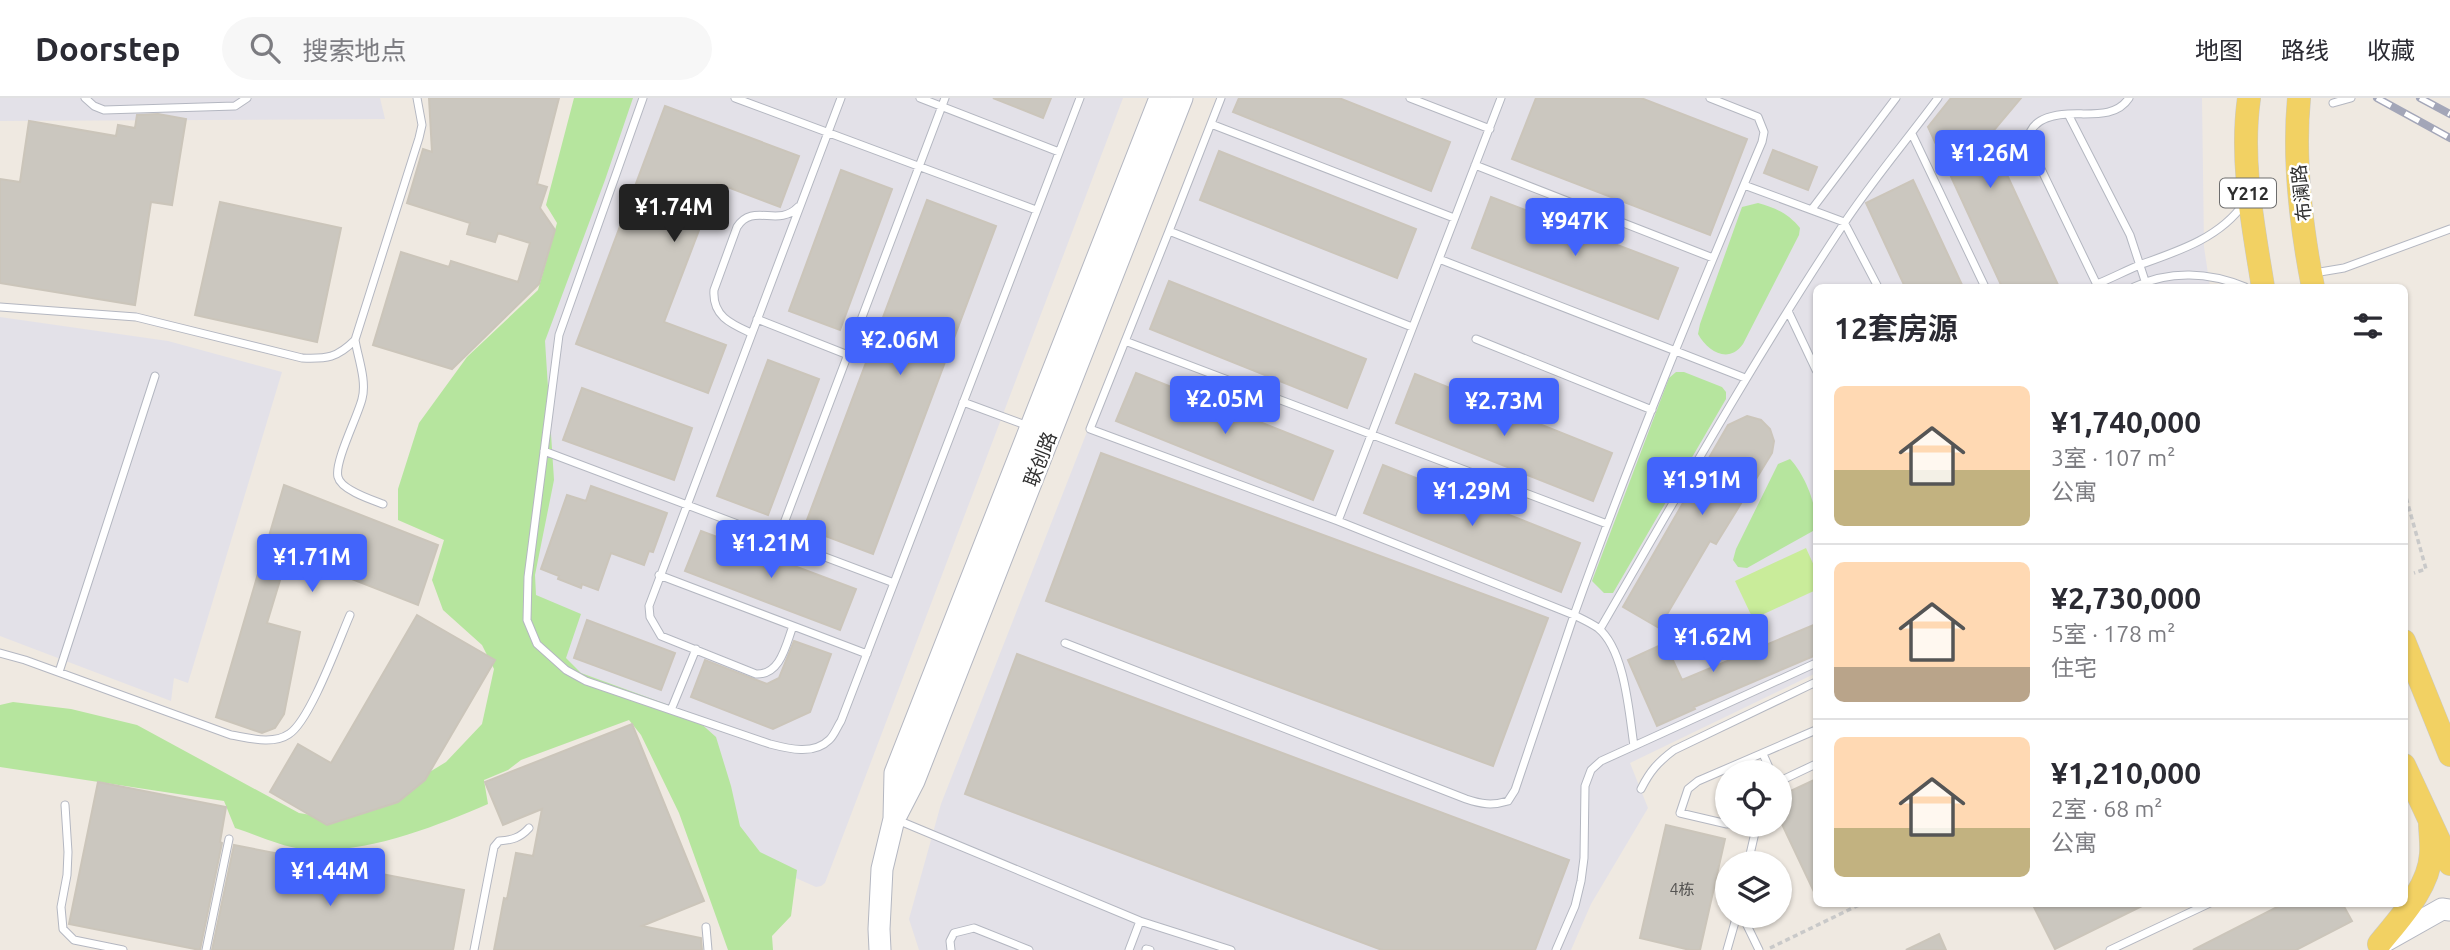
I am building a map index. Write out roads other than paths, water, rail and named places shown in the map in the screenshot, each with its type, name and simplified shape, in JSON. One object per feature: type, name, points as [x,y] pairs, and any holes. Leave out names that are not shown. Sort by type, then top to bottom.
[{"type":"main road","name":"Y212","points":[[2249,98],[2245,150],[2248,193],[2263,284]]},
{"type":"main road","name":"布澜路","points":[[2299,98],[2296,141],[2312,280]]},
{"type":"main road","points":[[2408,650],[2450,755]]},
{"type":"main road","points":[[2408,774],[2450,864]]},
{"type":"main road","points":[[2408,906],[2425,875],[2431,856],[2430,821]]},
{"type":"main road","points":[[2376,947],[2408,907]]},
{"type":"street","name":"联创路","points":[[1040,431],[1160,98]]},
{"type":"street","name":"联创路","points":[[880,950],[883,869],[894,819],[895,772],[1182,98]]},
{"type":"street","points":[[2376,947],[2447,907]]},
{"type":"lane","points":[[85,98],[104,110],[235,106],[247,98]]},
{"type":"lane","points":[[383,504],[342,484],[338,477],[339,464],[363,397],[355,340],[422,125],[417,98]]},
{"type":"lane","points":[[643,98],[559,335],[528,577],[527,620],[537,644],[566,670],[586,681],[794,750],[813,749],[829,741],[841,721],[1080,98]]},
{"type":"lane","points":[[736,98],[1036,210]]},
{"type":"lane","points":[[793,625],[777,666],[764,674],[756,674],[662,636],[654,627],[649,606],[841,98]]},
{"type":"lane","points":[[920,98],[1059,152]]},
{"type":"lane","points":[[778,539],[945,98]]},
{"type":"lane","points":[[1221,98],[1090,429],[1338,521],[1574,615],[1600,629],[1621,669],[1634,746]]},
{"type":"lane","points":[[1410,98],[1490,129]]},
{"type":"lane","points":[[1338,521],[1501,98]]},
{"type":"lane","points":[[1065,643],[1466,799],[1495,805],[1508,802],[1515,790],[1607,524],[1762,142],[1764,132],[1758,117],[1710,98]]},
{"type":"lane","points":[[1812,209],[1896,98]]},
{"type":"lane","points":[[1600,629],[1745,378],[1787,311],[1844,222],[1938,98]]},
{"type":"lane","points":[[2096,284],[2028,142],[2028,134],[2041,120],[2051,115],[2113,112],[2124,106],[2129,98]]},
{"type":"lane","points":[[2333,103],[2351,98]]},
{"type":"lane","points":[[2068,114],[2130,235],[2146,284],[2177,274],[2227,279],[2238,284]]},
{"type":"lane","points":[[1211,124],[1454,218]]},
{"type":"lane","points":[[1912,134],[1984,284]]},
{"type":"lane","points":[[1475,165],[1713,258]]},
{"type":"lane","points":[[1744,185],[1844,222],[1876,284]]},
{"type":"lane","points":[[2101,284],[2140,265],[2170,255],[2218,229],[2237,213],[2248,193]]},
{"type":"lane","points":[[751,333],[724,319],[713,300],[714,290],[737,227],[742,219],[750,215],[784,216],[800,204]]},
{"type":"lane","points":[[2312,280],[2450,229]]},
{"type":"lane","points":[[1169,231],[1412,327]]},
{"type":"lane","points":[[1439,259],[1745,378]]},
{"type":"lane","points":[[0,307],[135,317],[302,358],[325,359],[342,352],[355,340]]},
{"type":"lane","points":[[1787,311],[1813,364]]},
{"type":"lane","points":[[757,319],[848,355]]},
{"type":"lane","points":[[1476,339],[1652,410]]},
{"type":"lane","points":[[1125,341],[1607,524]]},
{"type":"lane","points":[[60,672],[155,376]]},
{"type":"lane","points":[[963,402],[1040,431]]},
{"type":"lane","points":[[544,451],[894,583]]},
{"type":"lane","points":[[659,575],[867,654]]},
{"type":"lane","points":[[0,653],[60,672],[231,735],[266,740],[289,735],[303,720],[350,615]]},
{"type":"lane","points":[[671,710],[696,649]]},
{"type":"lane","points":[[1556,950],[1575,906],[1581,881],[1585,786],[1591,770],[1601,761],[1813,664]]},
{"type":"lane","points":[[1642,789],[1649,772],[1674,750],[1813,683]]},
{"type":"lane","points":[[1749,760],[1813,731]]},
{"type":"lane","points":[[1763,754],[1765,760]]},
{"type":"lane","points":[[1792,775],[1813,765]]},
{"type":"lane","points":[[1715,775],[1688,789],[1680,813],[1715,821]]},
{"type":"lane","points":[[65,805],[68,852],[61,907],[64,929],[74,940],[123,950]]},
{"type":"lane","points":[[894,819],[1140,921],[1231,950]]},
{"type":"lane","points":[[474,950],[494,847],[499,841],[514,840],[522,836],[529,828]]},
{"type":"lane","points":[[206,950],[229,839]]},
{"type":"lane","points":[[2110,950],[2201,907]]},
{"type":"lane","points":[[1129,950],[1140,921]]},
{"type":"lane","points":[[706,927],[708,950]]},
{"type":"lane","points":[[1727,950],[1735,928]]},
{"type":"lane","points":[[1746,928],[1759,950]]},
{"type":"lane","points":[[951,950],[950,941],[954,933],[974,929],[1029,950]]},
{"type":"railway","points":[[2377,98],[2450,138]]},
{"type":"railway","points":[[2420,98],[2450,114]]}]
